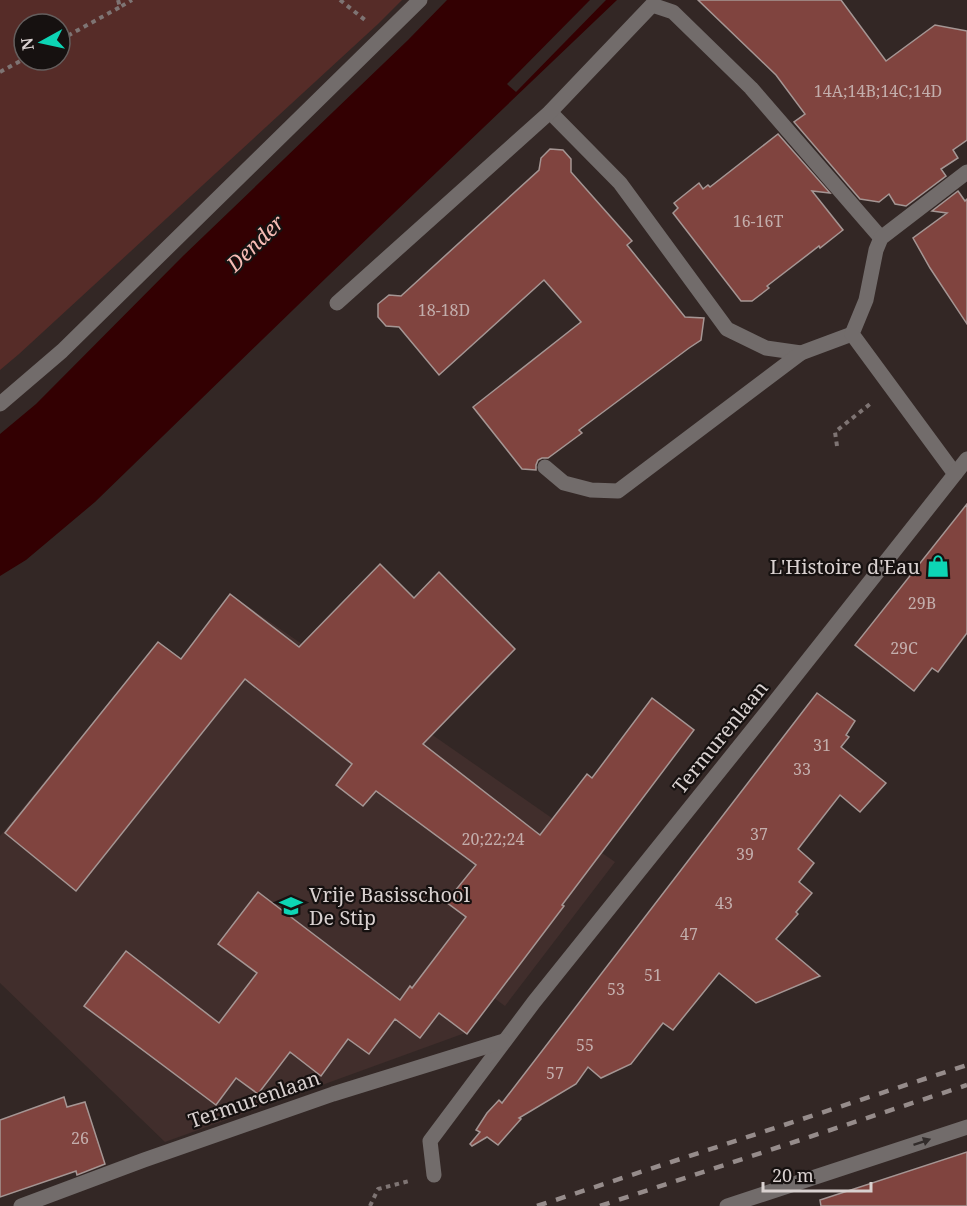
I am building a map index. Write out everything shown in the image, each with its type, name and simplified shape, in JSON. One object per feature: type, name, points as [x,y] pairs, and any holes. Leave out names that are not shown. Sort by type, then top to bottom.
[{"type":"street","points":[[0,404],[62,351],[420,0]]},
{"type":"street","points":[[337,303],[550,112],[652,5],[673,12],[751,88],[881,238]]},
{"type":"street","points":[[550,112],[620,183],[728,329],[766,348],[801,353]]},
{"type":"street","points":[[545,467],[564,483],[591,490],[618,490],[801,353],[852,334],[866,300],[876,250],[881,238],[967,172]]},
{"type":"street","points":[[852,334],[956,474]]},
{"type":"street","name":"Termurenlaan","points":[[434,1175],[430,1141],[504,1041],[967,459]]},
{"type":"street","name":"Termurenlaan","points":[[21,1206],[270,1115],[504,1041]]},
{"type":"street","points":[[727,1206],[967,1126]]},
{"type":"path","points":[[118,0],[120,7]]},
{"type":"path","points":[[72,33],[132,0]]},
{"type":"path","points":[[837,446],[835,432],[891,387]]},
{"type":"path","points":[[370,1206],[378,1189],[434,1175]]},
{"type":"shaded area","points":[[0,0],[402,0],[378,24],[0,370]]},
{"type":"shaded area","name":"Vrije Basisschool De Stip","points":[[230,594],[615,862],[505,1006],[494,998],[467,1034],[165,1142],[0,983],[0,836],[149,653],[174,672]]},
{"type":"water","name":"Dender","points":[[447,0],[617,0],[95,502],[26,560],[0,576],[0,434],[36,404],[183,256]]},
{"type":"pier","points":[[590,0],[606,0],[516,92],[507,84]]},
{"type":"building","points":[[698,0],[841,0],[886,61],[935,25],[967,31],[967,140],[953,150],[958,158],[941,169],[946,176],[906,206],[895,204],[889,194],[879,202],[860,199],[794,122],[805,114],[776,75]]},
{"type":"building","points":[[778,134],[830,193],[812,191],[843,230],[767,286],[769,288],[752,301],[741,301],[673,213],[678,208],[674,203],[699,183],[703,189],[708,185],[710,187]]},
{"type":"building","points":[[550,149],[563,150],[571,159],[571,172],[632,241],[627,245],[685,317],[704,318],[701,340],[579,430],[582,433],[548,458],[538,460],[536,470],[522,469],[473,407],[581,322],[544,280],[439,375],[399,327],[386,326],[378,317],[378,304],[389,295],[401,296],[539,170],[541,158]]},
{"type":"building","points":[[958,191],[965,201],[967,199],[967,324],[913,238],[947,213],[932,211]]},
{"type":"building","points":[[967,504],[967,633],[938,672],[932,668],[914,691],[855,645]]},
{"type":"building","points":[[380,564],[414,598],[439,572],[515,649],[423,744],[540,835],[587,774],[592,778],[652,698],[694,730],[467,1034],[439,1013],[420,1038],[395,1019],[369,1054],[348,1039],[321,1076],[290,1052],[258,1094],[236,1078],[216,1105],[84,1006],[126,951],[219,1023],[257,973],[218,944],[258,892],[400,1000],[410,986],[412,988],[466,917],[446,902],[476,865],[376,791],[363,806],[336,785],[352,764],[245,679],[76,891],[5,833],[158,642],[181,659],[230,594],[299,647]]},
{"type":"building","points":[[817,693],[855,721],[846,735],[849,737],[841,747],[886,783],[860,812],[840,795],[798,849],[814,863],[799,882],[812,893],[796,912],[798,914],[776,939],[820,976],[756,1003],[719,973],[673,1030],[663,1023],[631,1064],[601,1078],[588,1067],[576,1084],[519,1118],[521,1119],[498,1145],[487,1137],[472,1146],[470,1144],[480,1132],[476,1130],[487,1113],[499,1100],[502,1103]]},
{"type":"building","points":[[64,1097],[67,1107],[85,1102],[105,1164],[77,1175],[76,1171],[0,1197],[0,1120]]},
{"type":"building","points":[[967,1152],[967,1206],[821,1206],[820,1200]]},
{"type":"railway","points":[[537,1206],[967,1065]]},
{"type":"railway","points":[[600,1206],[967,1085]]},
{"type":"place","name":"L'Histoire d'Eau","points":[[938,566]]},
{"type":"place","name":"Vrije Basisschool De Stip","points":[[291,906]]}]
